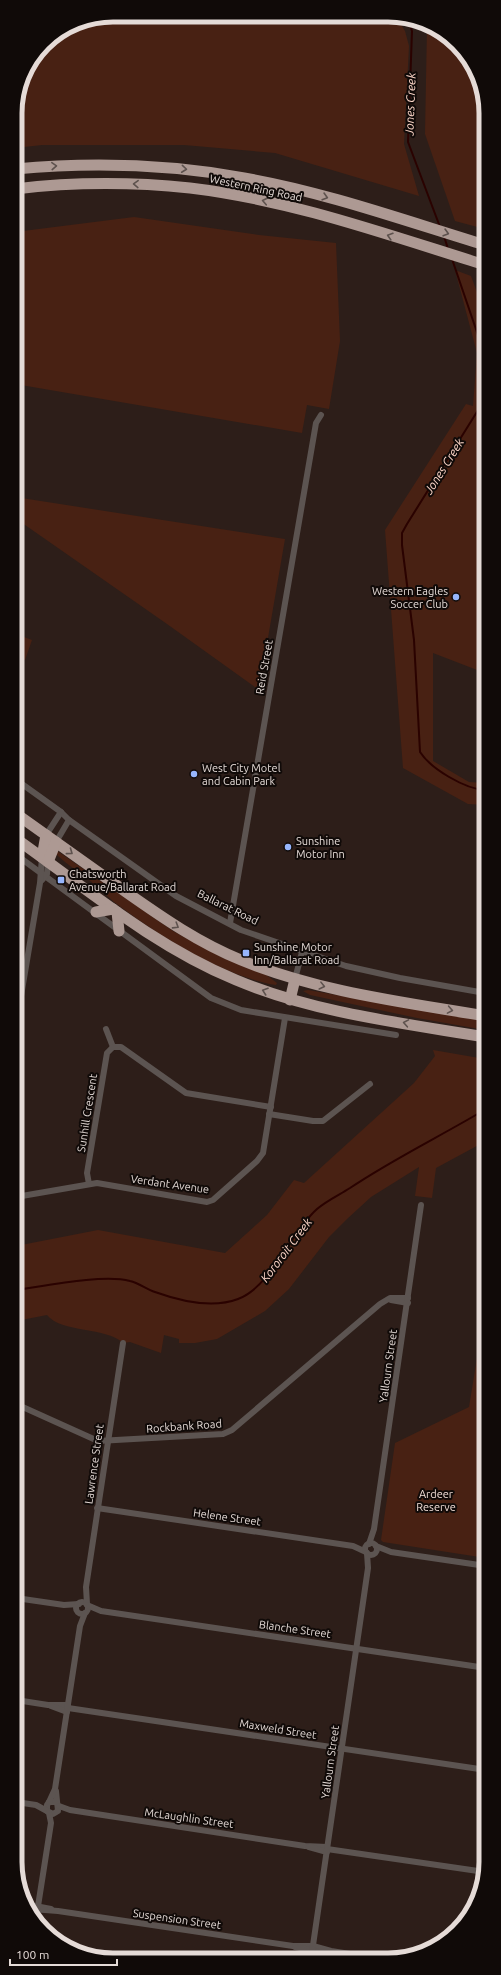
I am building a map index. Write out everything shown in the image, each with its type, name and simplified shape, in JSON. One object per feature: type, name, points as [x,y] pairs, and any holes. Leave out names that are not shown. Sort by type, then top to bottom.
[{"type":"highway","name":"Western Ring Road","points":[[22,168],[67,165],[118,165],[207,172],[293,188],[479,242]]},
{"type":"highway","name":"Western Ring Road","points":[[22,188],[105,183],[191,188],[277,204],[479,263]]},
{"type":"highway","points":[[22,817],[161,917],[202,941],[240,959],[295,979],[345,991],[479,1015]]},
{"type":"highway","points":[[45,859],[46,834]]},
{"type":"highway","points":[[22,842],[115,911],[163,943],[236,980],[290,1000],[338,1012],[479,1036]]},
{"type":"highway","points":[[45,859],[56,842]]},
{"type":"highway","points":[[96,912],[115,911]]},
{"type":"highway","points":[[115,911],[119,931]]},
{"type":"highway","points":[[290,1000],[295,979]]},
{"type":"street","name":"Reid Street","points":[[230,923],[316,423],[321,415]]},
{"type":"street","name":"Ballarat Road","points":[[22,783],[61,812],[69,820],[176,896],[241,930],[346,966],[400,978],[479,991]]},
{"type":"street","points":[[46,834],[61,812]]},
{"type":"street","points":[[56,842],[69,820]]},
{"type":"street","points":[[22,859],[211,998],[241,1010],[396,1035]]},
{"type":"street","points":[[22,990],[40,883],[42,875],[48,869],[45,859]]},
{"type":"street","points":[[295,979],[302,952]]},
{"type":"street","name":"Verdant Avenue","points":[[22,1196],[97,1183],[207,1202],[213,1200],[257,1161],[263,1153],[285,1018]]},
{"type":"street","points":[[106,1029],[113,1047],[121,1047],[186,1093],[270,1110],[313,1121],[323,1120],[370,1084]]},
{"type":"street","name":"Sunhill Crescent","points":[[89,1184],[87,1173],[107,1053],[113,1047]]},
{"type":"street","name":"Yallourn Street","points":[[312,1953],[357,1649],[368,1568],[368,1544],[374,1529],[421,1205]]},
{"type":"street","name":"Rockbank Road","points":[[22,1407],[98,1441],[228,1433],[385,1300],[408,1300]]},
{"type":"street","name":"Lawrence Street","points":[[80,1626],[86,1613],[86,1587],[123,1343]]},
{"type":"street","name":"Helene Street","points":[[97,1508],[353,1546],[367,1552]]},
{"type":"street","name":"Yallourn Street","points":[[368,1568],[375,1553],[376,1545],[374,1529]]},
{"type":"street","points":[[368,1544],[376,1545],[391,1552]]},
{"type":"street","name":"Helene Street","points":[[353,1546],[368,1544]]},
{"type":"street","points":[[367,1552],[391,1552],[479,1565]]},
{"type":"street","name":"Lawrence Street","points":[[58,1804],[56,1789],[80,1626],[78,1607],[86,1587]]},
{"type":"street","points":[[22,1599],[78,1607]]},
{"type":"street","name":"Blanche Street","points":[[78,1607],[87,1605],[101,1611],[479,1667]]},
{"type":"street","name":"Blanche Street","points":[[78,1607],[86,1613],[101,1611]]},
{"type":"street","name":"Maxweld Street","points":[[22,1701],[479,1769]]},
{"type":"street","name":"Lawrence Street","points":[[49,1803],[56,1789]]},
{"type":"street","name":"McLaughlin Street","points":[[49,1803],[54,1802],[70,1810],[478,1871]]},
{"type":"street","points":[[22,1803],[36,1805],[49,1803],[52,1813]]},
{"type":"street","points":[[36,1909],[52,1813],[58,1804]]},
{"type":"street","points":[[36,1805],[52,1813]]},
{"type":"street","name":"McLaughlin Street","points":[[52,1813],[70,1810]]},
{"type":"street","name":"Suspension Street","points":[[36,1909],[344,1953]]},
{"type":"green space","points":[[113,22],[394,22],[400,23],[405,31],[409,46],[404,144],[419,196],[275,153],[184,145],[42,145],[22,147],[22,107],[25,90],[31,73],[41,58],[53,45],[68,34],[90,25]]},
{"type":"green space","points":[[427,31],[448,45],[460,58],[470,73],[476,90],[479,113],[479,227],[455,221],[425,134]]},
{"type":"green space","points":[[134,217],[259,235],[336,243],[340,341],[329,409],[307,405],[302,433],[22,385],[22,231]]},
{"type":"green space","points":[[455,270],[471,276],[479,298],[479,671],[433,653],[433,761],[469,782],[479,783],[479,805],[468,804],[403,768],[385,530],[466,404],[473,406],[477,353]]},
{"type":"green space","points":[[22,498],[285,539],[259,690],[22,523]]},
{"type":"green space","points":[[24,637],[32,640],[25,660],[22,659],[22,643]]},
{"type":"green space","points":[[56,850],[173,931],[225,959],[226,958],[265,974],[277,983],[276,985],[235,973],[213,964],[170,940],[114,902],[58,856]]},
{"type":"green space","points":[[308,990],[479,1020],[479,1029],[417,1018],[310,995],[303,991]]},
{"type":"green space","points":[[433,1050],[479,1058],[479,1145],[436,1168],[432,1198],[415,1196],[419,1167],[371,1197],[329,1237],[289,1289],[265,1311],[217,1339],[195,1343],[179,1343],[179,1339],[164,1335],[161,1353],[130,1342],[123,1343],[106,1334],[63,1325],[54,1321],[47,1315],[22,1320],[22,1245],[98,1230],[225,1253],[267,1215],[294,1180],[304,1183],[414,1083],[435,1056]]},
{"type":"green space","name":"Ardeer Reserve","points":[[479,1346],[479,1557],[383,1542],[381,1540],[395,1443],[469,1407]]},
{"type":"waterway","name":"Jones Creek","points":[[410,25],[412,31],[408,142],[440,227]]},
{"type":"waterway","name":"Jones Creek","points":[[444,236],[448,249]]},
{"type":"waterway","name":"Jones Creek","points":[[452,259],[479,338]]},
{"type":"waterway","name":"Jones Creek","points":[[479,409],[402,533],[402,545],[414,640],[420,752],[432,765],[449,777],[479,789]]},
{"type":"waterway","name":"Kororoit Creek","points":[[22,1289],[74,1281],[119,1279],[133,1282],[152,1291],[196,1303],[218,1303],[238,1299],[261,1283],[307,1220],[317,1209],[383,1167],[479,1113]]},
{"type":"place","name":"Western Eagles Soccer Club","points":[[456,597]]},
{"type":"place","name":"West City Motel and Cabin Park","points":[[194,774]]},
{"type":"place","name":"Sunshine Motor Inn","points":[[288,847]]},
{"type":"place","name":"Chatsworth Avenue/Ballarat Road","points":[[61,880]]},
{"type":"place","name":"Sunshine Motor Inn/Ballarat Road","points":[[246,953]]}]
